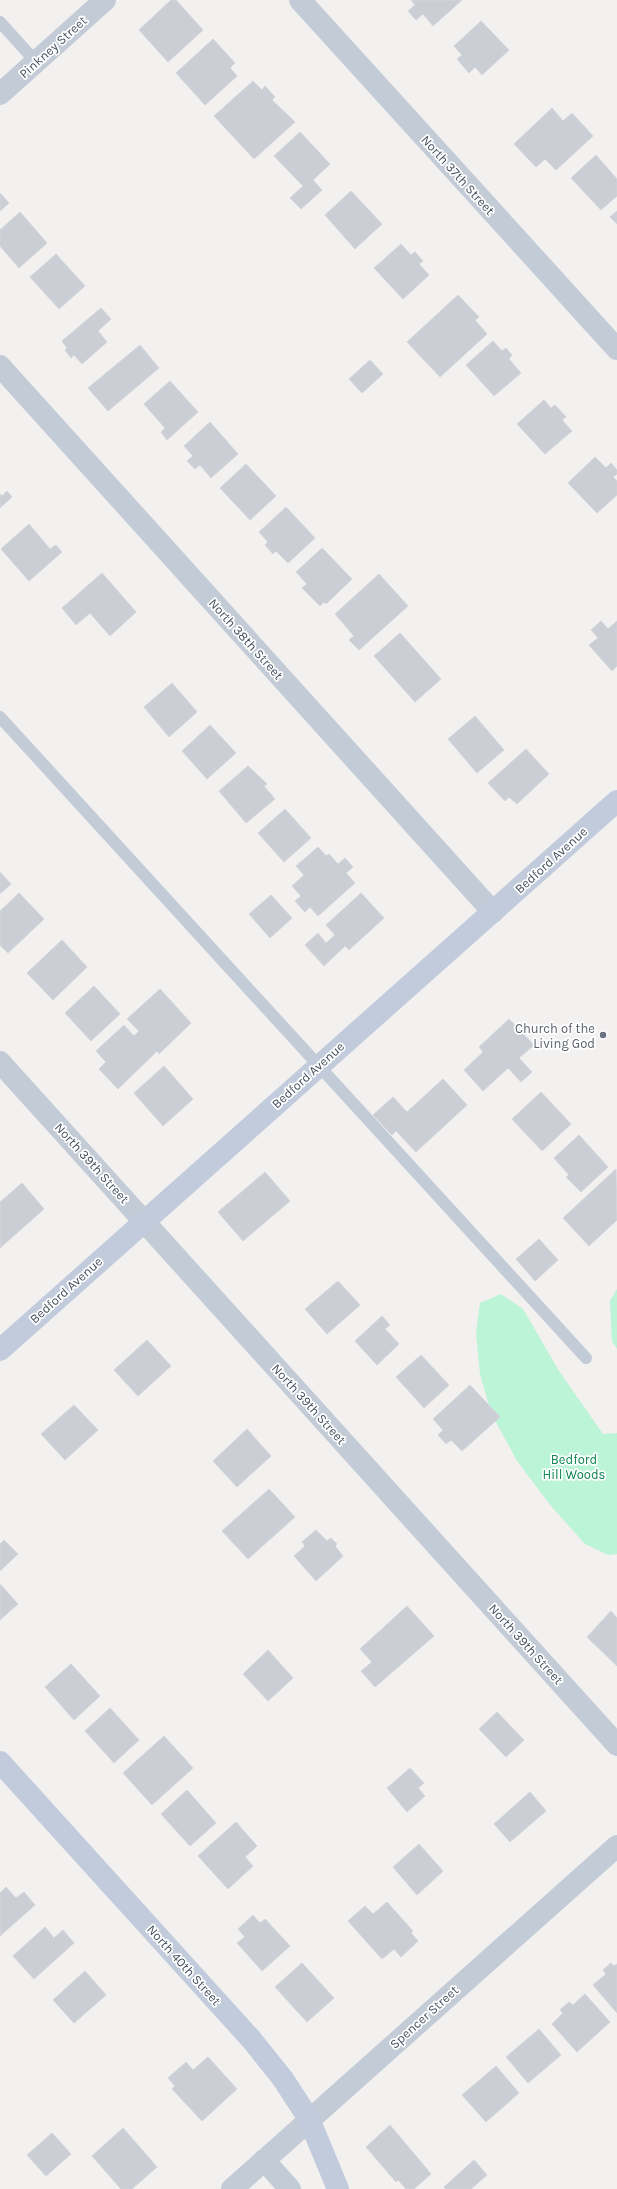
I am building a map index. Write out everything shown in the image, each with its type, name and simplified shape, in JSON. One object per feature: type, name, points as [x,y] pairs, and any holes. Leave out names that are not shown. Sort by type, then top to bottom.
[{"type":"street","name":"Pinkney Street","points":[[0,94],[106,0]]},
{"type":"street","name":"North 37th Street","points":[[300,0],[617,349]]},
{"type":"street","name":"North 38th Street","points":[[0,366],[493,912]]},
{"type":"street","name":"Bedford Avenue","points":[[0,1350],[617,801]]},
{"type":"street","name":"North 39th Street","points":[[0,1062],[617,1745]]},
{"type":"street","name":"North 40th Street","points":[[0,1762],[251,2039],[283,2079],[309,2119],[338,2189]]},
{"type":"street","name":"Spencer Street","points":[[232,2189],[617,1846]]},
{"type":"street","points":[[264,2160],[290,2189]]},
{"type":"lane","points":[[0,22],[36,62]]},
{"type":"lane","points":[[0,717],[586,1358]]},
{"type":"green space","points":[[617,1289],[617,1349],[612,1341],[610,1301]]},
{"type":"green space","name":"Bedford Hill Woods","points":[[501,1294],[523,1309],[559,1371],[603,1434],[617,1433],[617,1554],[608,1555],[585,1544],[551,1506],[517,1461],[491,1413],[480,1374],[476,1334],[480,1303]]},
{"type":"building","points":[[171,0],[176,0],[203,30],[168,62],[139,30]]},
{"type":"building","points":[[411,0],[462,0],[433,26],[423,14],[416,20],[408,11],[415,5]]},
{"type":"building","points":[[481,21],[509,50],[482,75],[475,67],[469,73],[457,59],[462,55],[454,46]]},
{"type":"building","points":[[213,39],[235,63],[230,68],[237,76],[205,105],[176,73]]},
{"type":"building","points":[[253,81],[262,90],[265,86],[275,97],[272,100],[295,122],[254,159],[214,116]]},
{"type":"building","points":[[552,108],[563,121],[572,113],[593,136],[556,170],[545,159],[536,167],[514,144]]},
{"type":"building","points":[[300,132],[330,164],[313,180],[322,190],[301,209],[290,198],[303,186],[274,156]]},
{"type":"building","points":[[596,155],[617,179],[617,196],[601,210],[571,178]]},
{"type":"building","points":[[351,191],[382,224],[355,249],[325,215]]},
{"type":"building","points":[[0,193],[9,203],[0,211]]},
{"type":"building","points":[[617,211],[617,224],[610,217]]},
{"type":"building","points":[[20,212],[47,243],[19,268],[0,246],[0,230]]},
{"type":"building","points":[[401,244],[411,255],[415,252],[423,261],[419,264],[429,275],[403,299],[374,268]]},
{"type":"building","points":[[56,254],[85,286],[59,309],[30,277]]},
{"type":"building","points":[[458,295],[479,317],[475,320],[487,334],[440,377],[407,342]]},
{"type":"building","points":[[101,308],[111,319],[98,331],[107,342],[82,364],[74,355],[71,358],[65,350],[67,348],[62,341]]},
{"type":"building","points":[[493,341],[502,351],[506,348],[512,355],[509,359],[521,373],[494,396],[466,365]]},
{"type":"building","points":[[140,345],[159,368],[108,411],[88,388]]},
{"type":"building","points":[[370,360],[383,374],[362,393],[349,379]]},
{"type":"building","points":[[170,381],[198,412],[167,440],[161,432],[165,428],[144,404]]},
{"type":"building","points":[[544,400],[551,408],[555,405],[566,417],[562,420],[572,431],[545,454],[517,424]]},
{"type":"building","points":[[210,422],[238,454],[211,478],[200,465],[195,469],[187,461],[193,456],[184,446]]},
{"type":"building","points":[[595,457],[606,468],[611,463],[617,470],[617,474],[613,477],[617,481],[617,495],[597,513],[568,483]]},
{"type":"building","points":[[246,464],[276,496],[250,520],[220,488]]},
{"type":"building","points":[[7,491],[12,497],[0,508],[0,494],[2,496]]},
{"type":"building","points":[[286,507],[315,538],[288,563],[276,551],[273,554],[265,545],[268,542],[259,532]]},
{"type":"building","points":[[29,524],[50,549],[56,545],[62,552],[29,581],[1,549]]},
{"type":"building","points":[[322,548],[352,579],[326,604],[324,602],[320,606],[302,588],[307,584],[296,572]]},
{"type":"building","points":[[102,573],[136,612],[110,636],[90,613],[76,625],[62,608]]},
{"type":"building","points":[[379,574],[408,606],[359,650],[349,640],[354,636],[335,614]]},
{"type":"building","points":[[601,621],[608,629],[617,621],[617,666],[612,671],[589,645],[598,638],[591,630]]},
{"type":"building","points":[[400,633],[441,679],[415,702],[374,656]]},
{"type":"building","points":[[172,683],[197,712],[169,737],[144,707]]},
{"type":"building","points":[[475,716],[504,750],[477,773],[448,739]]},
{"type":"building","points":[[210,725],[236,753],[207,779],[182,751]]},
{"type":"building","points":[[526,749],[549,774],[517,804],[509,797],[505,801],[488,783]]},
{"type":"building","points":[[248,766],[267,784],[264,786],[275,799],[246,823],[219,791]]},
{"type":"building","points":[[285,809],[311,838],[284,862],[258,833]]},
{"type":"building","points":[[318,847],[326,856],[329,854],[338,864],[345,858],[353,867],[346,873],[355,883],[318,916],[310,907],[305,912],[295,901],[301,896],[292,886],[304,875],[296,866]]},
{"type":"building","points":[[0,872],[11,884],[0,894]]},
{"type":"building","points":[[19,893],[44,919],[8,953],[0,945],[0,911]]},
{"type":"building","points":[[361,893],[384,918],[349,950],[345,946],[324,966],[305,945],[318,933],[326,943],[335,935],[326,925]]},
{"type":"building","points":[[271,895],[292,918],[270,938],[249,914]]},
{"type":"building","points":[[62,940],[87,967],[53,1000],[27,973]]},
{"type":"building","points":[[94,986],[120,1014],[91,1041],[65,1013]]},
{"type":"building","points":[[160,989],[191,1023],[159,1054],[157,1051],[118,1089],[99,1069],[106,1062],[96,1051],[124,1025],[134,1036],[139,1031],[127,1019]]},
{"type":"building","points":[[509,1019],[534,1045],[519,1058],[532,1072],[521,1082],[508,1068],[483,1091],[464,1070],[483,1052],[479,1047]]},
{"type":"building","points":[[164,1066],[193,1099],[163,1126],[134,1093]]},
{"type":"building","points":[[443,1079],[467,1105],[416,1152],[396,1131],[392,1135],[373,1115],[393,1097],[407,1112]]},
{"type":"building","points":[[541,1092],[571,1124],[542,1151],[512,1119]]},
{"type":"building","points":[[579,1135],[608,1167],[581,1192],[566,1177],[569,1175],[554,1158]]},
{"type":"building","points":[[616,1169],[617,1220],[589,1246],[563,1218]]},
{"type":"building","points":[[265,1172],[290,1201],[243,1241],[218,1212]]},
{"type":"building","points":[[22,1183],[44,1209],[0,1248],[0,1202]]},
{"type":"building","points":[[539,1239],[558,1260],[535,1281],[516,1259]]},
{"type":"building","points":[[338,1281],[360,1305],[327,1334],[305,1309]]},
{"type":"building","points":[[382,1316],[390,1325],[385,1329],[399,1344],[377,1365],[355,1341]]},
{"type":"building","points":[[147,1340],[171,1366],[138,1396],[114,1370]]},
{"type":"building","points":[[421,1355],[449,1385],[424,1408],[396,1377]]},
{"type":"building","points":[[470,1385],[500,1417],[462,1451],[451,1440],[446,1444],[438,1435],[443,1430],[433,1419]]},
{"type":"building","points":[[74,1405],[98,1430],[65,1460],[41,1434]]},
{"type":"building","points":[[247,1429],[271,1456],[237,1487],[213,1461]]},
{"type":"building","points":[[269,1489],[295,1517],[248,1559],[222,1531]]},
{"type":"building","points":[[316,1530],[327,1541],[331,1538],[337,1544],[335,1546],[343,1556],[316,1581],[294,1556],[305,1546],[302,1542]]},
{"type":"building","points":[[4,1540],[18,1554],[0,1571],[0,1544]]},
{"type":"building","points":[[0,1584],[18,1604],[0,1620]]},
{"type":"building","points":[[407,1606],[434,1636],[375,1687],[361,1671],[372,1662],[360,1649]]},
{"type":"building","points":[[611,1611],[617,1618],[617,1666],[587,1637]]},
{"type":"building","points":[[268,1650],[293,1678],[268,1701],[243,1674]]},
{"type":"building","points":[[71,1664],[100,1696],[74,1720],[45,1687]]},
{"type":"building","points":[[110,1708],[139,1740],[114,1763],[85,1731]]},
{"type":"building","points":[[497,1712],[524,1740],[506,1757],[479,1729]]},
{"type":"building","points":[[164,1736],[193,1768],[152,1805],[123,1773]]},
{"type":"building","points":[[410,1768],[424,1783],[418,1788],[425,1796],[407,1812],[387,1788]]},
{"type":"building","points":[[187,1790],[216,1823],[190,1846],[161,1814]]},
{"type":"building","points":[[530,1792],[546,1811],[510,1842],[494,1824]]},
{"type":"building","points":[[236,1822],[257,1846],[245,1857],[253,1866],[228,1889],[198,1856]]},
{"type":"building","points":[[419,1844],[443,1871],[417,1895],[393,1867]]},
{"type":"building","points":[[6,1887],[16,1898],[24,1892],[35,1905],[0,1936],[0,1893]]},
{"type":"building","points":[[387,1902],[413,1931],[411,1933],[418,1941],[401,1957],[394,1949],[382,1959],[348,1921],[365,1906],[373,1914]]},
{"type":"building","points":[[253,1915],[260,1923],[265,1919],[290,1946],[262,1971],[237,1943],[245,1937],[238,1929]]},
{"type":"building","points":[[45,1927],[54,1938],[63,1930],[74,1943],[34,1979],[13,1956]]},
{"type":"building","points":[[302,1963],[334,1998],[307,2022],[275,1987]]},
{"type":"building","points":[[611,1963],[614,1966],[617,1964],[617,2013],[593,1985],[606,1974],[603,1970]]},
{"type":"building","points":[[85,1971],[106,1995],[74,2023],[53,2000]]},
{"type":"building","points":[[585,1994],[610,2022],[577,2052],[552,2024],[563,2013],[560,2010],[569,2002],[573,2005]]},
{"type":"building","points":[[539,2029],[561,2055],[528,2083],[506,2057]]},
{"type":"building","points":[[208,2057],[237,2089],[202,2121],[172,2089],[175,2086],[168,2078],[186,2062],[193,2070]]},
{"type":"building","points":[[496,2066],[519,2093],[486,2122],[462,2095]]},
{"type":"building","points":[[390,2125],[431,2174],[414,2189],[406,2189],[398,2180],[396,2182],[366,2147]]},
{"type":"building","points":[[123,2128],[157,2167],[132,2189],[121,2189],[92,2156]]},
{"type":"building","points":[[52,2133],[71,2154],[46,2176],[27,2155]]},
{"type":"building","points":[[474,2160],[487,2175],[471,2189],[446,2189],[444,2187]]},
{"type":"place","name":"Church of the Living God","points":[[603,1035]]}]
